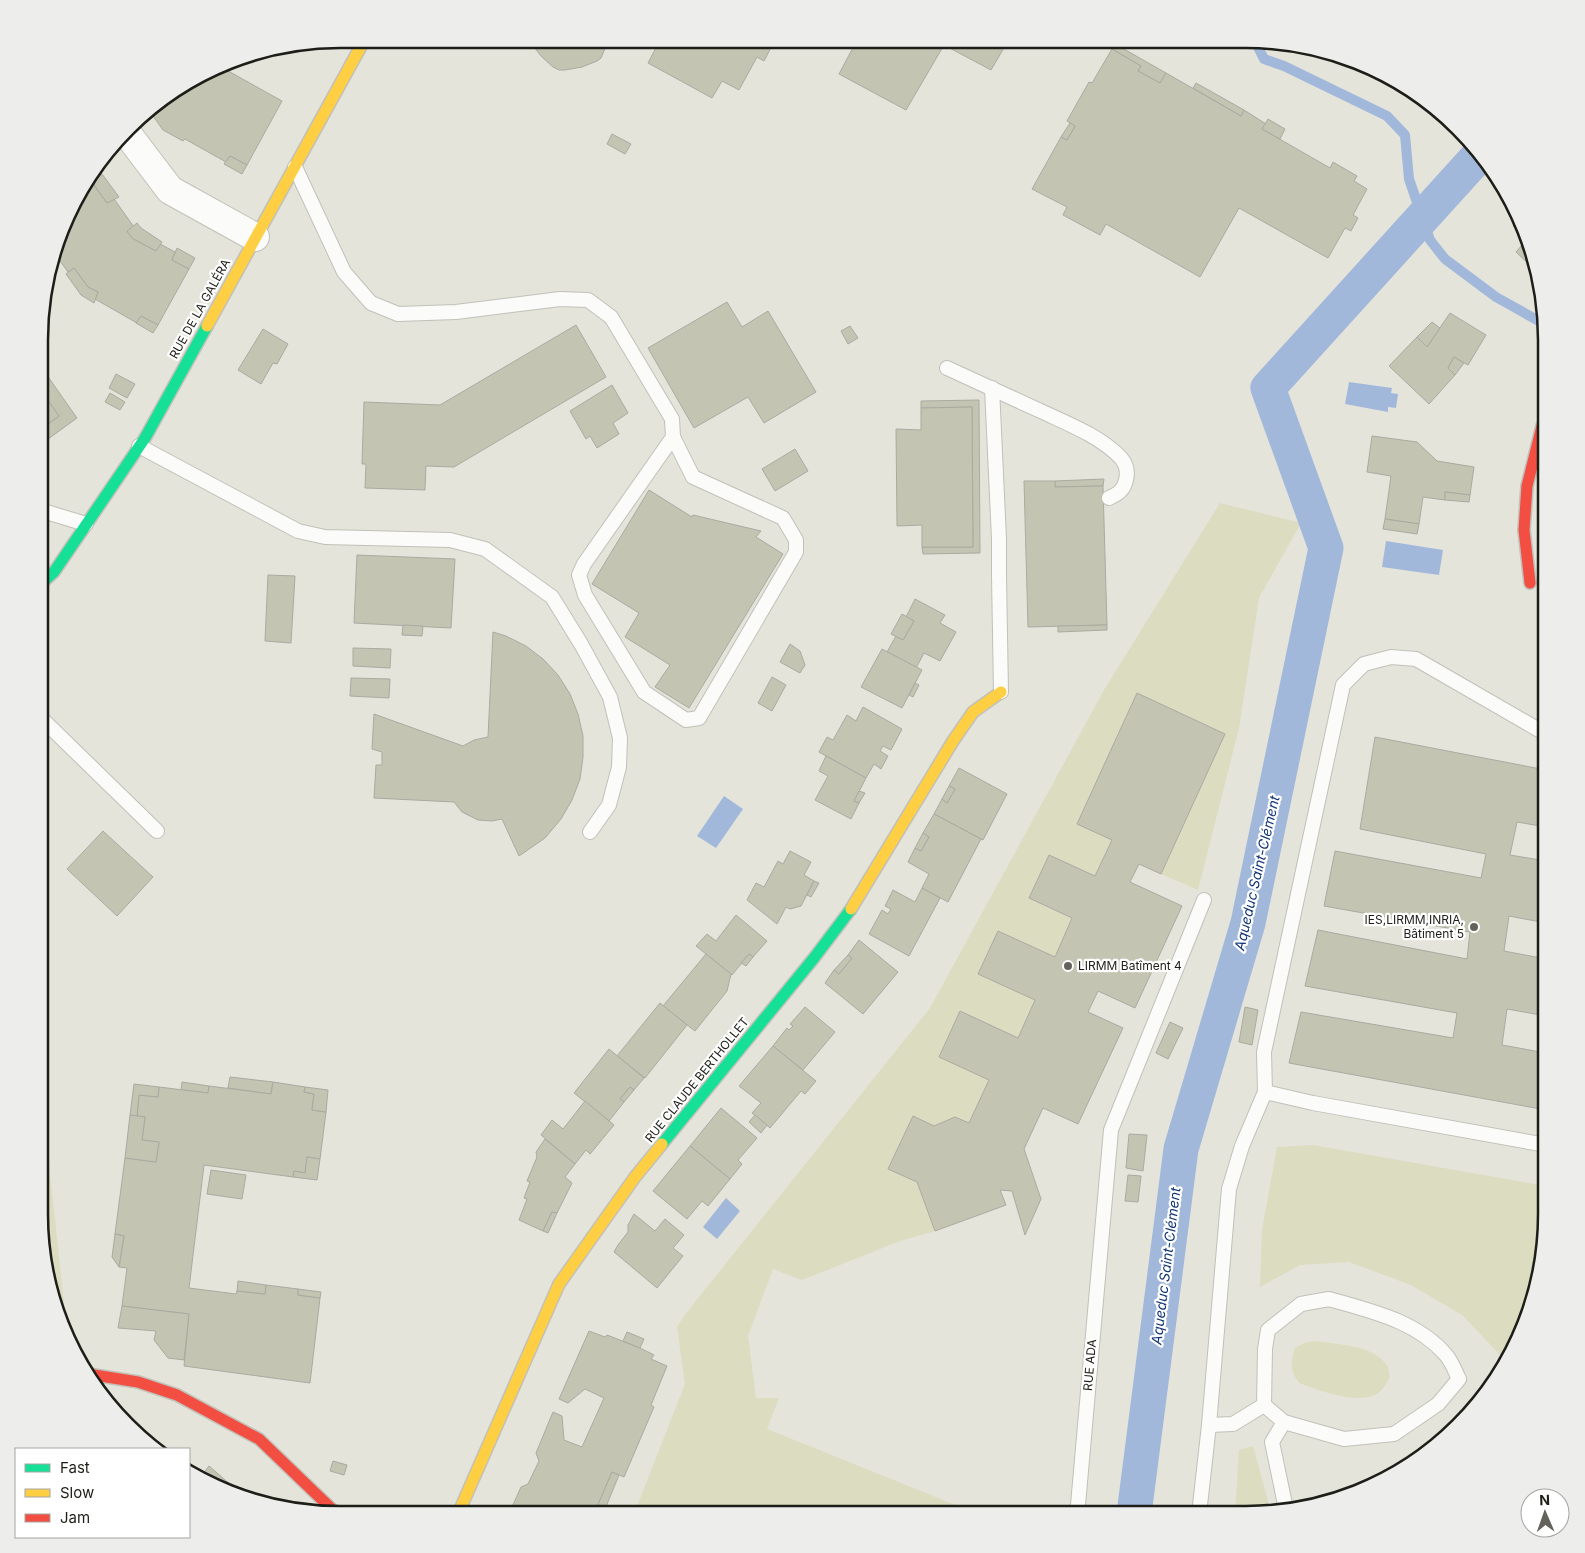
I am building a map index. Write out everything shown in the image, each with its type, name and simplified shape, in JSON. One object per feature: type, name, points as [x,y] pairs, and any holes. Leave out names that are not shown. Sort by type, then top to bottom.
[{"type":"street","name":"RUE DE LA GALÉRA","points":[[48,577],[54,572],[139,446],[360,48]]},
{"type":"street","points":[[130,137],[170,190],[256,238]]},
{"type":"street","points":[[1530,583],[1524,530],[1527,486],[1538,442]]},
{"type":"street","name":"RUE CLAUDE BERTHOLLET","points":[[462,1506],[559,1284],[635,1177],[814,958],[852,908],[952,740],[973,712],[1001,692]]},
{"type":"street","points":[[97,1375],[138,1382],[177,1395],[259,1439],[328,1505]]},
{"type":"lane","points":[[295,167],[344,272],[371,303],[398,314],[456,312],[560,299],[588,300],[610,318],[672,419],[673,437],[693,477],[783,518],[796,540],[796,552],[699,718],[686,720],[644,692],[585,595],[579,575],[584,564],[673,437]]},
{"type":"lane","points":[[947,368],[1082,430],[1108,447],[1123,460],[1127,476],[1121,491],[1109,498]]},
{"type":"lane","points":[[992,388],[999,540],[1001,692]]},
{"type":"lane","points":[[139,446],[298,531],[325,538],[450,540],[485,548],[552,597],[581,644],[610,697],[620,738],[619,767],[608,805],[590,832]]},
{"type":"lane","points":[[48,513],[86,524]]},
{"type":"lane","points":[[1200,1506],[1209,1425],[1229,1189],[1242,1146],[1265,1092],[1264,1052],[1343,684],[1364,664],[1391,657],[1416,659],[1538,729]]},
{"type":"lane","points":[[48,725],[157,831]]},
{"type":"lane","name":"RUE ADA","points":[[1078,1506],[1111,1130],[1204,900]]},
{"type":"lane","points":[[1265,1092],[1313,1103],[1538,1144]]},
{"type":"lane","points":[[1329,1299],[1400,1322],[1428,1337],[1448,1356],[1459,1379],[1438,1404],[1394,1434],[1344,1439],[1284,1422],[1264,1405],[1268,1330],[1301,1304],[1329,1299]]},
{"type":"lane","points":[[1209,1425],[1233,1424],[1264,1405]]},
{"type":"lane","points":[[1284,1422],[1272,1442],[1285,1503]]},
{"type":"green space","points":[[1220,503],[1301,523],[1259,598],[1239,728],[1198,890],[1161,874],[1225,734],[1137,694],[1077,823],[1112,840],[1095,876],[1049,855],[1029,898],[1072,918],[1055,957],[999,931],[978,974],[1035,1000],[1018,1038],[939,1057],[989,1080],[969,1123],[955,1117],[934,1126],[913,1116],[888,1169],[917,1182],[935,1231],[900,1241],[802,1280],[773,1269],[748,1336],[756,1398],[779,1398],[767,1429],[958,1506],[637,1506],[685,1384],[677,1327],[930,1008],[1104,690]]},
{"type":"green space","points":[[1313,1145],[1538,1185],[1537,1233],[1532,1271],[1522,1308],[1500,1355],[1462,1315],[1411,1285],[1349,1262],[1300,1265],[1260,1287],[1262,1230],[1277,1147]]},
{"type":"green space","points":[[48,1156],[65,1313],[57,1289],[50,1252],[48,1233]]},
{"type":"green space","points":[[1314,1341],[1354,1347],[1374,1354],[1382,1359],[1387,1366],[1390,1377],[1378,1393],[1370,1397],[1360,1398],[1339,1395],[1299,1383],[1292,1366],[1295,1348],[1304,1343]]},
{"type":"green space","points":[[1253,1446],[1269,1505],[1236,1506],[1239,1450]]},
{"type":"water","points":[[1349,382],[1392,388],[1391,393],[1398,394],[1396,408],[1388,407],[1388,412],[1345,404]]},
{"type":"water","points":[[1386,541],[1443,550],[1439,575],[1382,567]]},
{"type":"water","points":[[724,796],[743,809],[716,848],[697,836]]},
{"type":"water","points":[[726,1198],[740,1211],[717,1239],[703,1227]]},
{"type":"building","points":[[535,48],[605,48],[601,58],[597,61],[582,67],[565,70],[553,67]]},
{"type":"building","points":[[656,48],[771,48],[764,61],[757,57],[739,90],[722,81],[712,98],[648,63]]},
{"type":"building","points":[[853,48],[942,48],[906,110],[839,74]]},
{"type":"building","points":[[950,48],[1004,48],[991,70]]},
{"type":"building","points":[[1122,48],[1166,73],[1160,83],[1138,71],[1141,66],[1112,49]]},
{"type":"building","points":[[1112,49],[1141,66],[1138,71],[1160,83],[1166,73],[1241,116],[1244,110],[1266,124],[1262,129],[1330,168],[1333,162],[1357,176],[1354,181],[1367,189],[1353,215],[1358,218],[1351,231],[1345,228],[1328,258],[1239,208],[1200,277],[1106,224],[1100,235],[1063,215],[1067,207],[1032,189],[1061,137],[1067,140],[1075,126],[1067,121],[1089,82],[1092,83]]},
{"type":"building","points":[[227,70],[282,101],[247,165],[230,156],[226,162],[185,139],[183,141],[163,130],[153,115],[193,87]]},
{"type":"building","points":[[1196,83],[1244,110],[1241,116],[1193,88]]},
{"type":"building","points":[[1268,119],[1285,129],[1280,139],[1262,129]]},
{"type":"building","points":[[1070,123],[1075,126],[1067,140],[1061,137]]},
{"type":"building","points":[[612,134],[631,144],[625,154],[607,144]]},
{"type":"building","points":[[230,156],[247,165],[242,174],[224,164]]},
{"type":"building","points":[[102,174],[119,197],[107,203],[93,183]]},
{"type":"building","points":[[93,183],[107,203],[114,199],[134,227],[127,231],[132,238],[156,251],[160,244],[175,252],[172,260],[189,269],[158,325],[141,316],[137,323],[95,299],[98,292],[88,287],[74,268],[68,272],[59,259],[78,210]]},
{"type":"building","points":[[137,223],[141,228],[162,242],[156,251],[132,238],[127,231]]},
{"type":"building","points":[[1522,245],[1528,263],[1516,252]]},
{"type":"building","points":[[177,248],[195,258],[189,269],[172,260]]},
{"type":"building","points":[[74,268],[88,287],[98,292],[94,303],[81,295],[66,274]]},
{"type":"building","points":[[727,302],[742,327],[768,311],[816,392],[764,423],[748,397],[694,428],[648,348]]},
{"type":"building","points":[[1450,313],[1486,335],[1468,365],[1454,357],[1448,368],[1455,375],[1429,404],[1389,366],[1417,337],[1427,347]]},
{"type":"building","points":[[141,316],[158,325],[153,333],[136,323]]},
{"type":"building","points":[[1432,322],[1440,328],[1427,347],[1417,337]]},
{"type":"building","points":[[576,325],[606,377],[454,467],[426,466],[425,490],[365,488],[366,464],[362,464],[364,402],[440,405]]},
{"type":"building","points":[[850,326],[858,338],[848,344],[841,331]]},
{"type":"building","points":[[263,329],[288,344],[277,364],[273,363],[261,384],[238,370]]},
{"type":"building","points":[[1454,357],[1464,363],[1455,375],[1448,368]]},
{"type":"building","points":[[116,374],[135,384],[127,398],[109,388]]},
{"type":"building","points":[[48,377],[77,418],[48,439],[48,424],[59,416],[48,401]]},
{"type":"building","points":[[612,385],[628,413],[613,423],[619,434],[597,448],[590,436],[586,439],[570,411]]},
{"type":"building","points":[[110,393],[125,402],[120,410],[105,402]]},
{"type":"building","points":[[979,400],[980,553],[923,554],[922,547],[973,547],[972,407],[921,408],[921,401]]},
{"type":"building","points":[[48,401],[59,416],[48,424]]},
{"type":"building","points":[[972,407],[973,547],[922,547],[922,525],[897,526],[896,429],[921,430],[921,408]]},
{"type":"building","points":[[1372,436],[1417,442],[1437,461],[1474,467],[1470,495],[1445,492],[1445,500],[1423,497],[1419,524],[1385,519],[1391,476],[1367,472]]},
{"type":"building","points":[[795,449],[808,471],[775,491],[762,469]]},
{"type":"building","points":[[1104,479],[1103,486],[1055,487],[1055,481]]},
{"type":"building","points":[[1024,481],[1055,481],[1055,487],[1103,486],[1107,625],[1028,627]]},
{"type":"building","points":[[649,490],[692,517],[693,515],[761,531],[756,537],[783,554],[689,708],[655,687],[670,665],[625,637],[639,613],[592,584]]},
{"type":"building","points":[[1445,492],[1470,495],[1469,502],[1445,500]]},
{"type":"building","points":[[1385,519],[1419,524],[1417,534],[1383,529]]},
{"type":"building","points":[[357,555],[455,559],[451,628],[354,623]]},
{"type":"building","points":[[268,575],[295,576],[291,643],[265,641]]},
{"type":"building","points":[[915,599],[945,615],[940,623],[956,632],[940,661],[924,653],[916,668],[887,652],[896,636],[903,640],[914,621],[906,617]]},
{"type":"building","points":[[902,614],[914,621],[903,640],[891,634]]},
{"type":"building","points":[[403,625],[423,626],[422,636],[402,635]]},
{"type":"building","points":[[1107,625],[1107,630],[1058,632],[1058,626]]},
{"type":"building","points":[[493,632],[526,646],[543,659],[558,675],[570,694],[578,714],[583,736],[580,779],[572,800],[561,819],[545,838],[519,856],[502,819],[492,821],[478,820],[462,812],[454,802],[374,798],[376,765],[382,765],[382,752],[372,749],[374,714],[463,746],[474,740],[488,737]]},
{"type":"building","points":[[790,644],[800,651],[805,665],[800,673],[780,662]]},
{"type":"building","points":[[353,648],[391,649],[390,668],[353,666]]},
{"type":"building","points":[[882,649],[922,670],[902,708],[861,687]]},
{"type":"building","points":[[772,677],[786,685],[772,711],[758,703]]},
{"type":"building","points":[[351,678],[390,679],[389,698],[350,696]]},
{"type":"building","points":[[915,683],[919,685],[913,697],[909,695]]},
{"type":"building","name":"LIRMM Batîment 4","points":[[1137,693],[1225,734],[1161,874],[1139,864],[1130,882],[1182,906],[1135,1008],[1098,991],[1088,1012],[1123,1028],[1078,1124],[1043,1108],[1024,1149],[1041,1199],[1025,1235],[1012,1191],[1000,1190],[1006,1205],[935,1231],[917,1182],[888,1169],[913,1116],[934,1126],[955,1117],[969,1123],[989,1080],[939,1057],[960,1011],[1018,1038],[1035,1000],[978,974],[998,931],[1055,957],[1072,918],[1029,898],[1049,855],[1095,876],[1112,840],[1077,824]]},
{"type":"building","points":[[863,707],[902,729],[891,750],[883,746],[880,751],[888,756],[881,769],[874,764],[866,778],[819,752],[827,737],[833,740],[847,715],[856,721]]},
{"type":"building","name":"IES,LIRMM,INRIA, Bâtiment 5","points":[[1375,737],[1538,768],[1538,826],[1517,822],[1510,855],[1538,860],[1538,921],[1509,916],[1504,951],[1538,957],[1538,1015],[1507,1009],[1502,1045],[1538,1052],[1538,1109],[1289,1063],[1301,1012],[1453,1038],[1457,1013],[1305,986],[1318,930],[1467,959],[1470,932],[1324,906],[1335,851],[1481,878],[1486,854],[1360,829]]},
{"type":"building","points":[[826,756],[866,778],[854,801],[859,803],[851,819],[815,800],[828,776],[819,771]]},
{"type":"building","points":[[959,768],[1007,794],[983,840],[934,814],[942,799],[947,803],[955,789],[949,786]]},
{"type":"building","points":[[949,786],[955,789],[947,803],[942,799]]},
{"type":"building","points":[[859,791],[865,793],[859,803],[854,801]]},
{"type":"building","points":[[934,814],[981,839],[948,902],[922,888],[929,874],[908,862],[915,848],[921,851],[929,837],[923,833]]},
{"type":"building","points":[[103,831],[153,877],[117,916],[67,869]]},
{"type":"building","points":[[923,833],[929,837],[921,851],[915,848]]},
{"type":"building","points":[[790,851],[811,862],[804,875],[814,881],[801,906],[790,909],[786,907],[777,924],[747,900],[756,883],[764,887],[778,861],[783,864]]},
{"type":"building","points":[[814,881],[819,883],[811,897],[807,895]]},
{"type":"building","points":[[922,888],[940,898],[909,956],[869,934],[882,910],[888,914],[891,909],[885,906],[893,890],[915,902]]},
{"type":"building","points":[[736,915],[767,941],[753,957],[749,954],[732,975],[696,946],[707,934],[716,941]]},
{"type":"building","points":[[859,940],[898,972],[863,1014],[825,983],[834,970],[839,974],[852,958],[848,955]]},
{"type":"building","points":[[706,954],[731,974],[727,991],[695,1031],[663,1006]]},
{"type":"building","points":[[749,954],[753,957],[746,966],[741,963]]},
{"type":"building","points":[[848,955],[852,958],[839,974],[834,970]]},
{"type":"building","points":[[660,1003],[687,1025],[645,1078],[617,1056]]},
{"type":"building","points":[[805,1007],[835,1032],[803,1070],[773,1046],[787,1028],[789,1030],[793,1026],[790,1024]]},
{"type":"building","points":[[1245,1007],[1258,1010],[1252,1045],[1239,1042]]},
{"type":"building","points":[[1170,1022],[1183,1028],[1168,1059],[1156,1053]]},
{"type":"building","points":[[773,1046],[816,1081],[805,1094],[801,1091],[770,1128],[752,1113],[761,1103],[739,1086]]},
{"type":"building","points":[[609,1049],[644,1078],[634,1090],[630,1087],[620,1099],[624,1102],[609,1121],[574,1093]]},
{"type":"building","points":[[230,1077],[273,1082],[271,1094],[228,1088]]},
{"type":"building","points":[[182,1082],[209,1086],[208,1093],[181,1090]]},
{"type":"building","points":[[273,1082],[305,1087],[304,1092],[314,1094],[312,1110],[326,1112],[320,1159],[307,1157],[305,1173],[294,1171],[293,1177],[204,1165],[189,1288],[236,1294],[237,1291],[265,1294],[266,1285],[298,1289],[298,1295],[320,1298],[310,1383],[184,1366],[189,1314],[122,1306],[127,1268],[119,1267],[124,1236],[115,1234],[125,1158],[156,1162],[159,1142],[142,1140],[145,1117],[137,1116],[139,1095],[158,1097],[159,1087],[208,1093],[209,1086],[271,1094]]},
{"type":"building","points":[[134,1084],[159,1087],[158,1097],[139,1095],[137,1116],[130,1115]]},
{"type":"building","points":[[305,1087],[328,1090],[326,1112],[312,1110],[314,1094],[304,1092]]},
{"type":"building","points":[[630,1087],[634,1090],[624,1102],[620,1099]]},
{"type":"building","points":[[585,1101],[614,1125],[590,1154],[586,1150],[575,1164],[541,1135],[552,1120],[563,1129]]},
{"type":"building","points":[[721,1108],[757,1138],[738,1160],[742,1164],[730,1179],[690,1146]]},
{"type":"building","points":[[130,1115],[145,1117],[142,1140],[159,1142],[156,1162],[125,1158]]},
{"type":"building","points":[[755,1115],[767,1125],[761,1133],[749,1122]]},
{"type":"building","points":[[1129,1134],[1147,1135],[1143,1171],[1126,1168]]},
{"type":"building","points":[[545,1139],[575,1164],[565,1177],[572,1183],[557,1213],[552,1212],[543,1231],[519,1220],[527,1199],[524,1198],[530,1182],[527,1181],[537,1157],[536,1152]]},
{"type":"building","points":[[690,1146],[730,1179],[708,1206],[702,1201],[687,1219],[653,1191]]},
{"type":"building","points":[[307,1157],[320,1159],[317,1180],[293,1177],[294,1171],[305,1173]]},
{"type":"building","points":[[211,1170],[246,1175],[242,1199],[207,1194]]},
{"type":"building","points":[[1128,1175],[1141,1176],[1138,1202],[1125,1201]]},
{"type":"building","points":[[552,1212],[557,1213],[548,1233],[543,1231]]},
{"type":"building","points":[[634,1214],[655,1231],[665,1219],[684,1235],[673,1248],[683,1256],[657,1288],[614,1252],[628,1232],[628,1225]]},
{"type":"building","points":[[115,1234],[124,1236],[119,1267],[112,1257]]},
{"type":"building","points":[[238,1281],[266,1285],[265,1294],[237,1291]]},
{"type":"building","points":[[298,1289],[321,1292],[320,1298],[298,1295]]},
{"type":"building","points":[[122,1306],[189,1314],[184,1360],[168,1358],[154,1340],[156,1331],[118,1328]]},
{"type":"building","points":[[589,1331],[605,1337],[607,1335],[640,1348],[654,1355],[651,1359],[667,1366],[651,1405],[654,1407],[624,1477],[612,1472],[597,1506],[513,1506],[521,1487],[528,1484],[539,1461],[536,1453],[553,1412],[562,1416],[564,1440],[582,1447],[604,1398],[585,1389],[568,1403],[559,1399]]},
{"type":"building","points":[[627,1332],[644,1339],[640,1348],[623,1341]]},
{"type":"building","points":[[333,1461],[347,1465],[344,1475],[330,1471]]},
{"type":"building","points":[[209,1466],[229,1483],[210,1475],[204,1472]]},
{"type":"building","points":[[612,1472],[619,1475],[606,1506],[597,1506]]},
{"type":"waterway","points":[[1258,48],[1264,59],[1284,66],[1387,116],[1405,135],[1409,179],[1430,240],[1445,259],[1496,297],[1537,320]]},
{"type":"waterway","name":"Aqueduc Saint-Clément","points":[[1135,1506],[1181,1149],[1248,923],[1326,548],[1268,388],[1475,160]]},
{"type":"traffic: fast","points":[[48,577],[54,572],[145,438],[207,326]]},
{"type":"traffic: fast","points":[[662,1144],[814,958],[851,909]]},
{"type":"traffic: slow","points":[[207,326],[360,48]]},
{"type":"traffic: slow","points":[[851,909],[953,741],[973,712],[1001,692]]},
{"type":"traffic: slow","points":[[462,1506],[559,1284],[635,1177],[662,1144]]},
{"type":"traffic: jam","points":[[1530,583],[1524,530],[1527,486],[1538,442]]},
{"type":"traffic: jam","points":[[97,1375],[138,1382],[177,1395],[259,1439],[328,1505]]},
{"type":"place","name":"IES,LIRMM,INRIA, Bâtiment 5","points":[[1474,927]]},
{"type":"place","name":"LIRMM Batîment 4","points":[[1068,966]]}]
